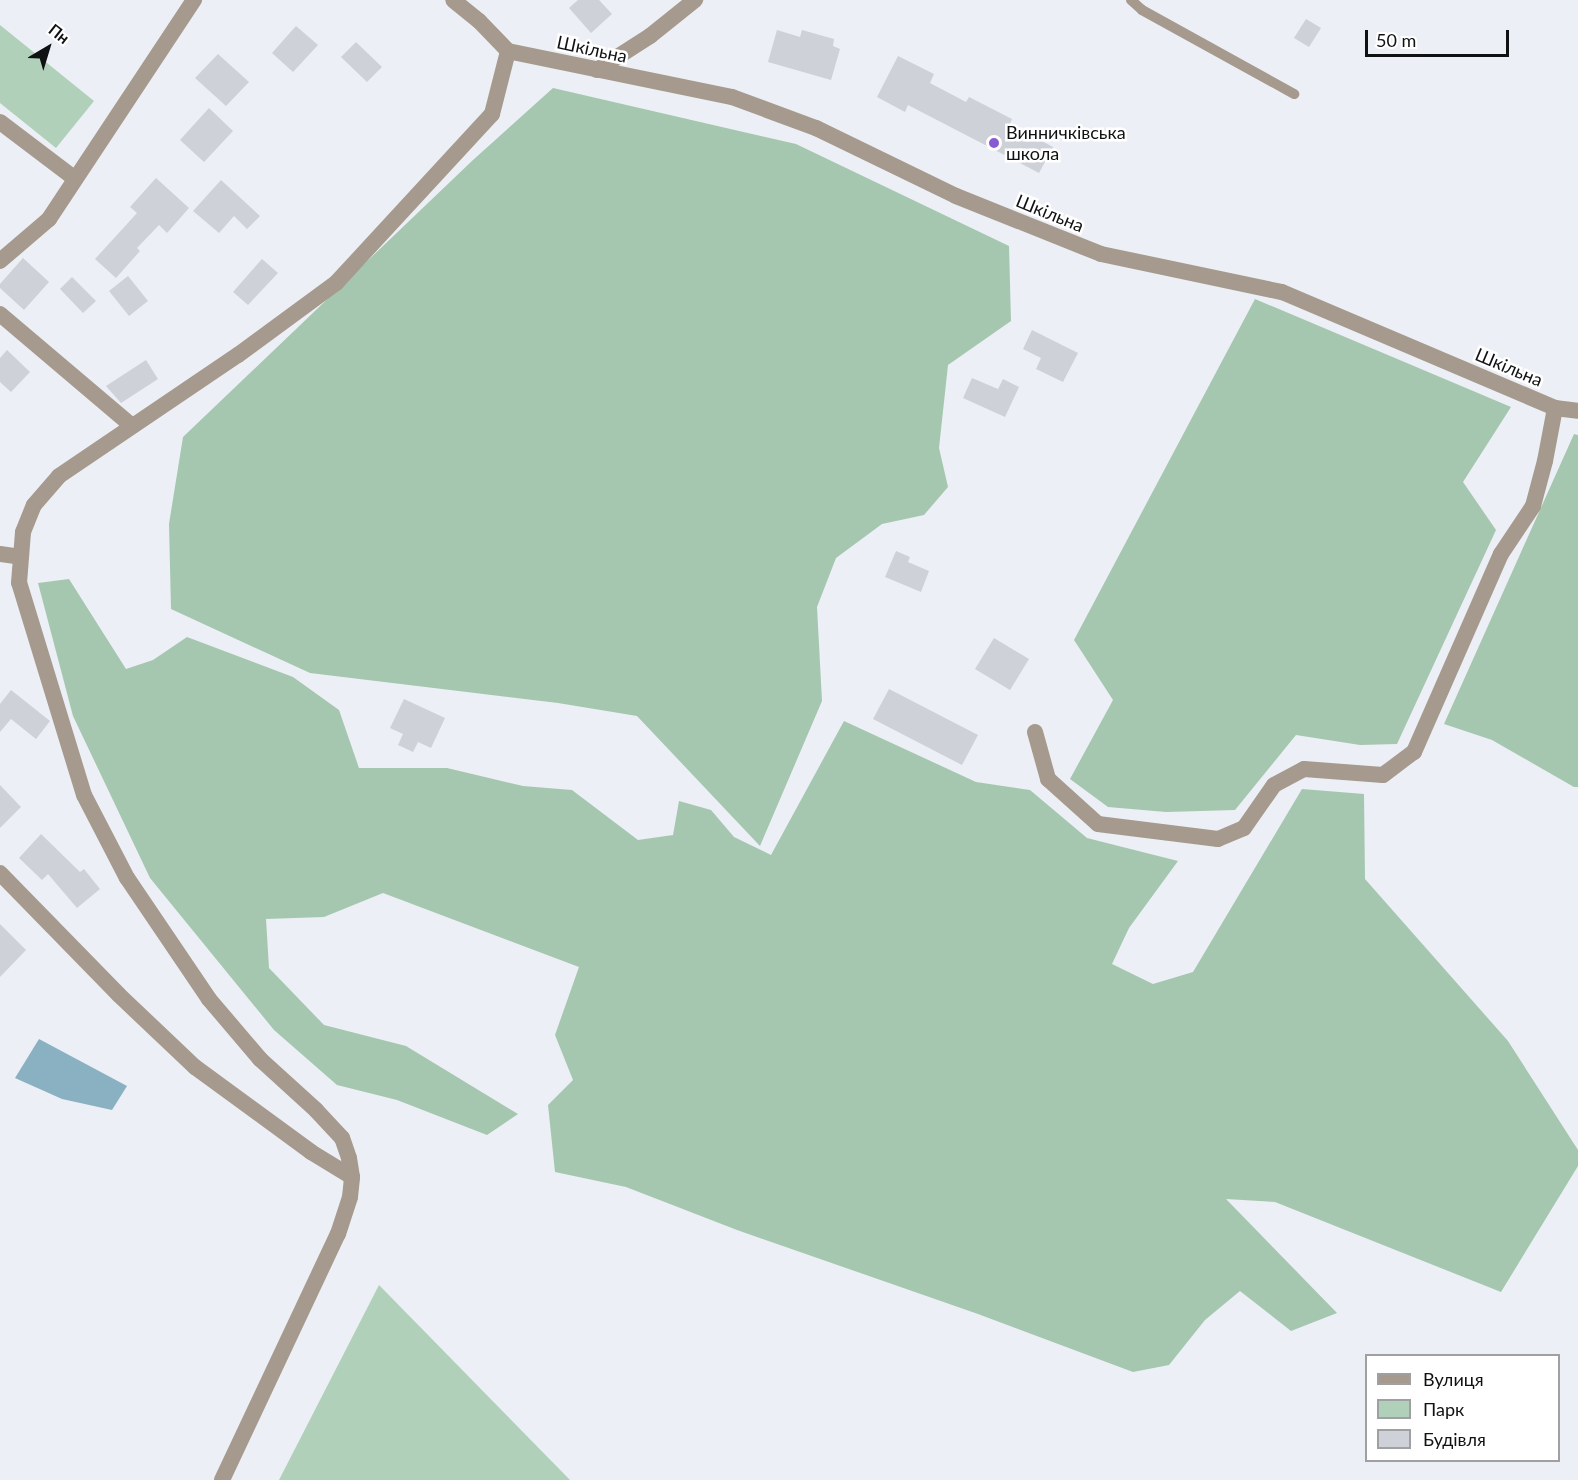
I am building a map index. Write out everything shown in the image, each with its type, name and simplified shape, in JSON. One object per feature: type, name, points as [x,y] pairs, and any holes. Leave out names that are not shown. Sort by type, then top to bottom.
[{"type":"street","points":[[0,261],[49,219],[194,0]]},
{"type":"street","points":[[222,1480],[338,1234],[350,1197],[352,1177],[342,1138],[316,1110],[260,1059],[209,999],[127,878],[84,795],[19,583],[23,532],[40,498],[59,476],[238,355],[336,283],[492,114],[508,51],[480,21],[453,0]]},
{"type":"street","points":[[597,70],[650,36],[695,0]]},
{"type":"street","name":"Шкільна","points":[[508,51],[732,97],[816,128],[956,196],[1101,254],[1282,291],[1555,408],[1578,411]]},
{"type":"street","points":[[0,122],[75,178]]},
{"type":"street","points":[[0,314],[132,426]]},
{"type":"street","points":[[1035,732],[1048,779],[1098,825],[1218,839],[1244,828],[1274,785],[1304,769],[1383,775],[1414,752],[1501,554],[1533,506],[1545,461],[1555,408]]},
{"type":"street","points":[[0,554],[21,557]]},
{"type":"street","points":[[0,873],[119,996],[195,1067],[310,1152],[352,1177]]},
{"type":"lane","points":[[1131,0],[1142,9],[1294,94]]},
{"type":"green space","points":[[0,25],[94,101],[56,148],[0,103]]},
{"type":"green space","points":[[553,88],[796,144],[1009,246],[1011,321],[948,365],[939,448],[948,487],[924,515],[882,524],[836,558],[817,607],[822,701],[760,846],[637,716],[558,703],[310,673],[171,609],[169,524],[183,437],[473,160]]},
{"type":"green space","points":[[1255,299],[1511,407],[1463,482],[1496,530],[1397,744],[1360,745],[1296,735],[1235,810],[1166,812],[1108,807],[1070,779],[1113,700],[1074,640]]},
{"type":"green space","points":[[1574,434],[1578,435],[1578,787],[1574,787],[1492,740],[1444,724]]},
{"type":"green space","points":[[69,579],[126,669],[153,660],[187,637],[293,677],[339,710],[359,768],[447,768],[523,786],[572,790],[638,840],[673,835],[679,801],[711,810],[734,837],[771,855],[844,721],[976,782],[1030,790],[1087,838],[1178,861],[1129,928],[1112,964],[1153,984],[1193,972],[1302,789],[1364,794],[1365,879],[1508,1041],[1578,1150],[1578,1166],[1501,1292],[1275,1202],[1226,1199],[1337,1313],[1291,1331],[1240,1291],[1205,1320],[1169,1365],[1133,1372],[978,1314],[737,1230],[626,1187],[555,1172],[548,1105],[573,1080],[555,1035],[579,967],[383,893],[324,917],[266,919],[269,968],[324,1025],[406,1046],[518,1114],[487,1135],[397,1100],[337,1085],[274,1030],[150,878],[73,716],[38,583]]},
{"type":"green space","points":[[379,1285],[570,1480],[279,1480]]},
{"type":"water","points":[[39,1039],[127,1086],[112,1110],[62,1099],[15,1078]]},
{"type":"building","points":[[578,0],[599,0],[612,14],[591,33],[569,8]]},
{"type":"building","points":[[1306,19],[1321,28],[1309,47],[1294,38]]},
{"type":"building","points":[[296,26],[318,45],[293,72],[272,53]]},
{"type":"building","points":[[777,30],[800,37],[802,30],[834,39],[833,46],[840,49],[831,80],[768,62]]},
{"type":"building","points":[[356,42],[382,67],[367,82],[341,57]]},
{"type":"building","points":[[218,54],[249,82],[226,106],[195,78]]},
{"type":"building","points":[[898,56],[934,74],[930,83],[966,102],[969,97],[1012,119],[1010,124],[1053,147],[1039,173],[908,105],[905,112],[877,97]]},
{"type":"building","points":[[209,108],[233,131],[204,162],[180,140]]},
{"type":"building","points":[[156,178],[189,208],[167,233],[159,225],[137,248],[140,251],[116,278],[95,259],[137,213],[130,207]]},
{"type":"building","points":[[221,180],[260,216],[247,229],[234,216],[219,233],[193,211]]},
{"type":"building","points":[[23,258],[49,282],[24,310],[0,288],[0,284]]},
{"type":"building","points":[[262,259],[278,273],[248,305],[233,292]]},
{"type":"building","points":[[128,276],[148,301],[129,316],[109,291]]},
{"type":"building","points":[[72,277],[96,301],[83,313],[60,289]]},
{"type":"building","points":[[1032,330],[1078,353],[1063,382],[1036,369],[1041,358],[1023,349]]},
{"type":"building","points":[[7,350],[30,372],[11,392],[0,382],[0,358]]},
{"type":"building","points":[[146,360],[158,379],[121,403],[106,386]]},
{"type":"building","points":[[972,378],[998,389],[1003,379],[1019,387],[1005,417],[963,398]]},
{"type":"building","points":[[896,551],[910,557],[908,562],[929,571],[921,592],[885,577]]},
{"type":"building","points":[[994,638],[1029,659],[1010,690],[975,669]]},
{"type":"building","points":[[889,689],[978,735],[962,765],[873,719]]},
{"type":"building","points":[[11,690],[50,721],[36,739],[11,719],[0,732],[0,704]]},
{"type":"building","points":[[404,699],[445,718],[431,748],[418,742],[413,752],[398,745],[403,734],[390,728]]},
{"type":"building","points":[[0,785],[21,807],[0,828]]},
{"type":"building","points":[[41,834],[80,872],[84,869],[100,889],[77,908],[48,874],[42,880],[19,858]]},
{"type":"building","points":[[0,924],[26,950],[0,977]]},
{"type":"place","name":"Винничківська школа","points":[[994,143]]}]
